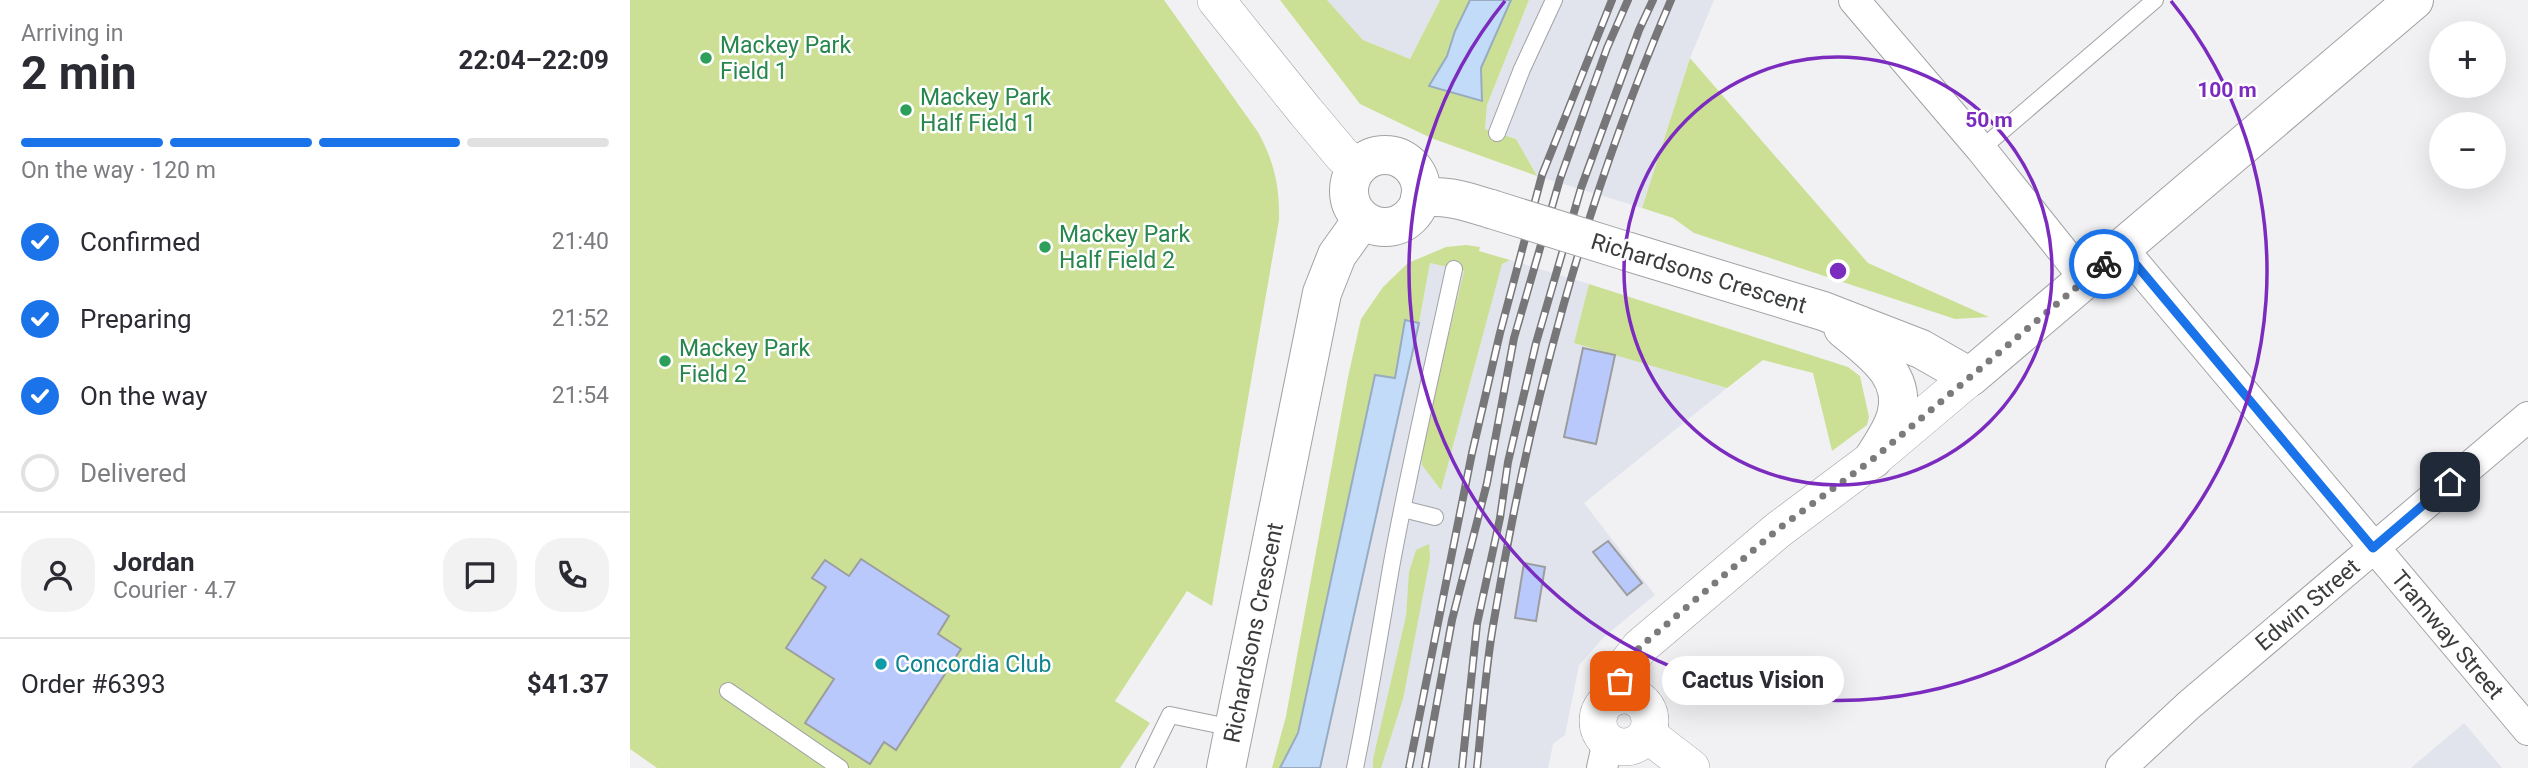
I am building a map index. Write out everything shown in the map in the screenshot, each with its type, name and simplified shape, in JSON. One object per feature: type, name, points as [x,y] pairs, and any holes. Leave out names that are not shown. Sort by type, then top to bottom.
[{"type":"main road","points":[[1970,377],[2414,0]]},
{"type":"main road","points":[[1378,156],[1401,159],[1410,166],[1420,186],[1416,210],[1398,225],[1385,227],[1362,220],[1349,200],[1348,188],[1358,167],[1367,159],[1378,156]]},
{"type":"main road","name":"Richardsons Crescent","points":[[1420,198],[1452,197],[1823,312],[1921,349],[1970,377]]},
{"type":"main road","name":"Richardsons Crescent","points":[[1226,768],[1322,293],[1337,255],[1362,220]]},
{"type":"main road","points":[[1823,312],[1879,358],[1894,380],[1897,415],[1873,459]]},
{"type":"street","points":[[1216,0],[1313,121],[1343,156],[1358,167]]},
{"type":"street","points":[[1854,0],[1981,149],[2086,280]]},
{"type":"street","name":"Tramway Street","points":[[2123,249],[2528,730]]},
{"type":"street","points":[[1617,696],[1623,669],[1640,647],[1777,530],[1873,459],[1970,377]]},
{"type":"street","name":"Edwin Street","points":[[2121,768],[2189,705],[2528,417]]},
{"type":"street","points":[[1617,696],[1633,697],[1645,705],[1650,720],[1647,734],[1642,740],[1605,755],[1598,720],[1604,705],[1617,696]]},
{"type":"street","points":[[1647,734],[1691,768]]},
{"type":"lane","points":[[1497,133],[1522,69],[1554,0]]},
{"type":"lane","points":[[1981,149],[2155,0]]},
{"type":"lane","points":[[1355,768],[1403,509],[1454,269]]},
{"type":"lane","points":[[1403,509],[1435,517]]},
{"type":"lane","points":[[728,691],[840,768]]},
{"type":"lane","points":[[1144,768],[1170,715],[1233,728]]},
{"type":"shaded area","points":[[1327,0],[1440,0],[1410,59],[1363,40]]},
{"type":"shaded area","points":[[1529,0],[1714,0],[1690,58],[1642,208],[1537,176],[1516,139],[1485,129],[1487,105]]},
{"type":"shaded area","points":[[1510,260],[1589,284],[1575,343],[1727,388],[1584,503],[1655,595],[1605,636],[1579,665],[1565,735],[1553,744],[1548,768],[1320,768],[1430,263],[1474,274]]},
{"type":"shaded area","points":[[2464,723],[2502,768],[2411,768]]},
{"type":"green space","points":[[630,0],[1164,0],[1258,132],[1275,174],[1279,220],[1212,606],[1187,591],[1115,701],[1150,723],[1120,768],[657,768],[630,749]]},
{"type":"green space","points":[[1280,0],[1327,0],[1363,40],[1410,59],[1440,0],[1470,0],[1447,56],[1429,85],[1481,101],[1481,69],[1507,7],[1511,0],[1529,0],[1487,105],[1485,129],[1516,139],[1537,176],[1431,138],[1360,104]]},
{"type":"green space","points":[[1690,58],[1868,263],[1989,317],[1955,319],[1694,233],[1673,218],[1642,208]]},
{"type":"green space","points":[[1446,247],[1480,247],[1479,251],[1510,260],[1502,264],[1441,490],[1422,465],[1421,447],[1464,271],[1430,263],[1419,323],[1405,321],[1395,378],[1375,375],[1298,733],[1280,768],[1272,768],[1286,716],[1361,319],[1383,287],[1408,263]]},
{"type":"green space","points":[[1589,284],[1848,367],[1860,376],[1869,417],[1867,425],[1832,451],[1813,373],[1763,360],[1727,388],[1574,343]]},
{"type":"green space","points":[[1429,544],[1430,559],[1403,699],[1381,768],[1373,768],[1406,616],[1409,572],[1416,550]]},
{"type":"water","points":[[1470,0],[1511,0],[1481,68],[1482,101],[1429,86],[1447,56]]},
{"type":"water","points":[[1405,320],[1419,323],[1320,768],[1280,768],[1298,733],[1375,375],[1395,378]]},
{"type":"building","points":[[1583,348],[1615,355],[1596,444],[1564,437]]},
{"type":"building","points":[[1608,541],[1642,583],[1627,595],[1593,552]]},
{"type":"building","name":"Concordia Club","points":[[861,559],[949,616],[938,634],[961,649],[896,750],[884,742],[870,764],[805,723],[834,679],[786,648],[826,587],[812,578],[825,560],[849,576]]},
{"type":"building","points":[[1524,563],[1545,567],[1536,621],[1515,618]]},
{"type":"railway","points":[[1409,768],[1472,453],[1500,333],[1542,175],[1612,0]]},
{"type":"railway","points":[[1425,768],[1452,620],[1487,483],[1514,338],[1560,179],[1607,48],[1628,0]]},
{"type":"railway","points":[[1462,768],[1477,624],[1500,518],[1508,462],[1536,343],[1581,188],[1639,30],[1653,0]]},
{"type":"railway","points":[[1477,768],[1493,626],[1507,545],[1542,386],[1586,230],[1640,76],[1671,0]]},
{"type":"way so far","points":[[1620,681],[1623,669],[1640,647],[1777,530],[1873,459],[2104,264]]},
{"type":"place","name":"Mackey Park Field 1","points":[[706,58]]},
{"type":"place","name":"Mackey Park Half Field 1","points":[[906,110]]},
{"type":"place","name":"Mackey Park Half Field 2","points":[[1045,247]]},
{"type":"place","name":"Mackey Park Field 2","points":[[665,361]]},
{"type":"place","name":"Concordia Club","points":[[881,664]]},
{"type":"place","name":"Cactus Vision","points":[[1620,681]]},
{"type":"route","points":[[2104,264],[2123,249],[2373,548],[2450,482]]}]
